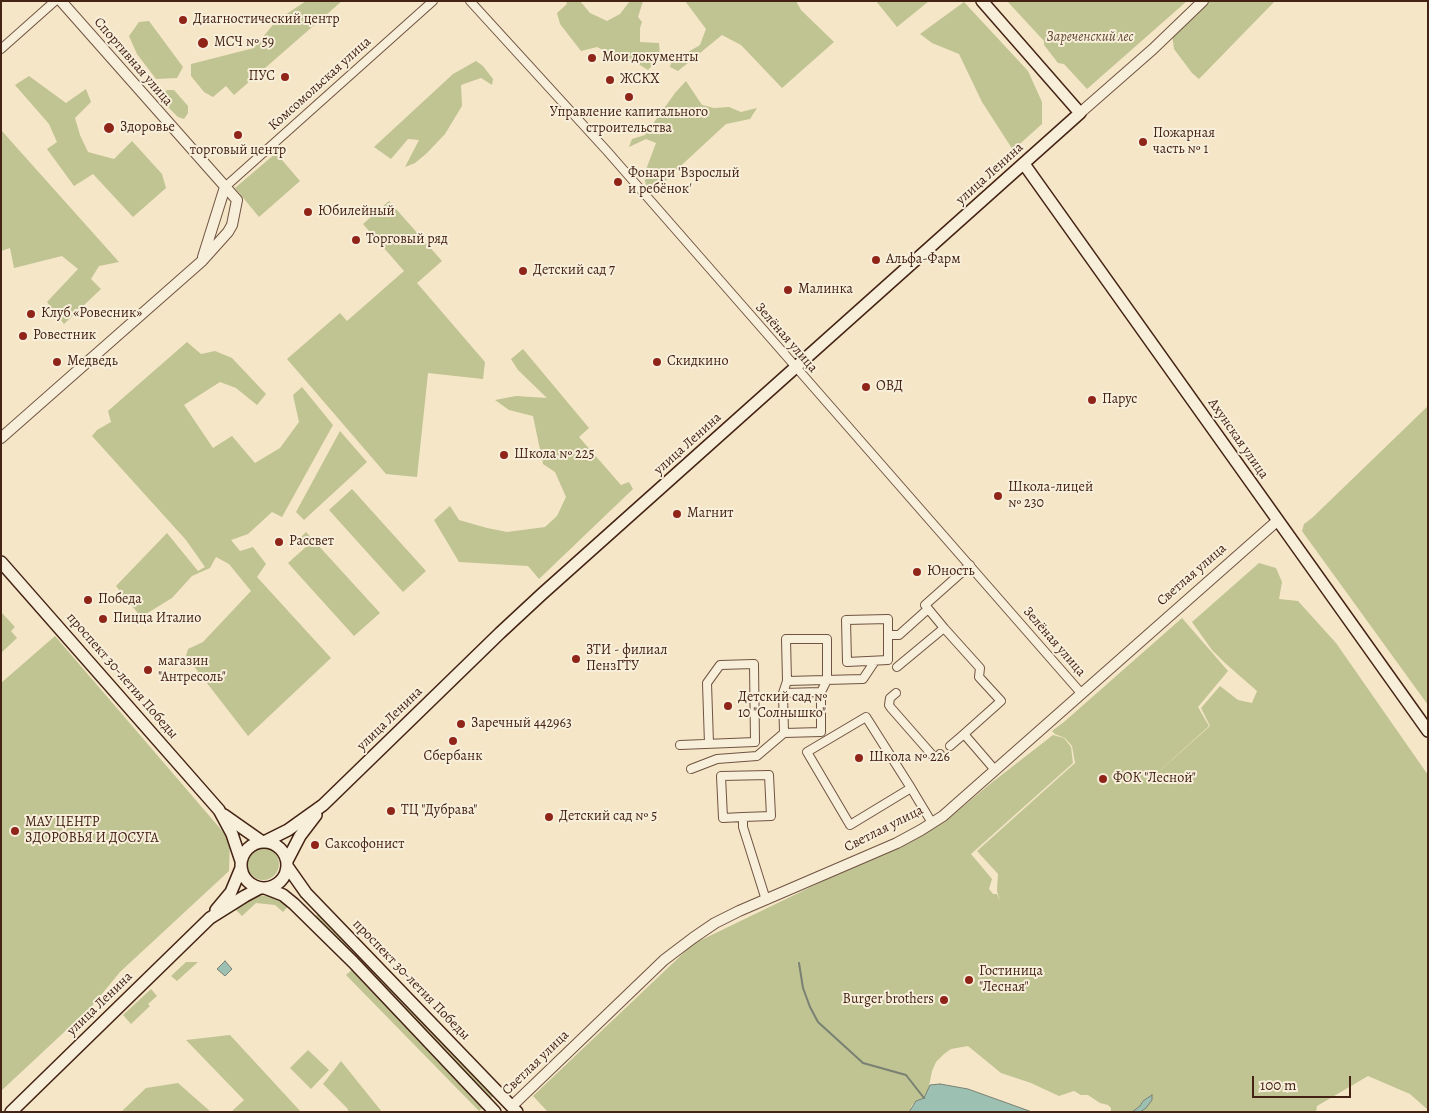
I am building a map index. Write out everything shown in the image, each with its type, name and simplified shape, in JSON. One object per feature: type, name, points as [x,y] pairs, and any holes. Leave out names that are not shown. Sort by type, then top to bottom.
[{"type":"main road","points":[[982,1],[1080,113]]},
{"type":"main road","name":"улица Ленина","points":[[264,841],[288,830],[323,805],[535,601],[1080,113]]},
{"type":"main road","name":"Ахунская улица","points":[[1024,164],[1428,731]]},
{"type":"main road","name":"проспект 30-летия Победы","points":[[1,562],[219,810],[232,834],[241,864]]},
{"type":"main road","name":"улица Ленина","points":[[287,864],[300,836],[323,805]]},
{"type":"main road","name":"проспект 30-летия Победы","points":[[219,810],[264,841]]},
{"type":"main road","points":[[263,888],[273,886],[280,881],[285,874],[287,864],[280,848],[273,843],[264,841],[254,844],[243,854],[241,864],[243,875],[247,881],[253,885],[283,895],[294,904],[353,962],[495,1112]]},
{"type":"main road","name":"улица Ленина","points":[[11,1112],[210,918],[230,892],[241,864]]},
{"type":"main road","name":"проспект 30-летия Победы","points":[[287,864],[306,893],[512,1110]]},
{"type":"main road","name":"улица Ленина","points":[[210,918],[245,896],[263,888]]},
{"type":"street","points":[[1,49],[55,1]]},
{"type":"street","name":"Спортивная улица","points":[[61,1],[225,186]]},
{"type":"street","name":"Комсомольская улица","points":[[225,186],[433,1]]},
{"type":"street","name":"Зелёная улица","points":[[470,1],[607,151],[1081,693]]},
{"type":"street","points":[[1080,113],[1153,49],[1203,1]]},
{"type":"street","points":[[202,260],[225,186]]},
{"type":"street","points":[[1,438],[202,260],[225,236],[232,225],[237,200],[225,186]]},
{"type":"street","points":[[211,230],[217,236],[225,236]]},
{"type":"street","name":"Светлая улица","points":[[512,1110],[664,960],[693,938],[715,923],[739,911],[897,843],[932,823],[951,809],[1277,521]]},
{"type":"street","points":[[950,746],[1001,701],[979,677],[980,668],[925,605],[970,565]]},
{"type":"street","points":[[888,635],[899,635],[928,609]]},
{"type":"street","points":[[847,662],[888,660],[888,619],[846,620],[847,679]]},
{"type":"street","points":[[897,668],[944,628]]},
{"type":"street","points":[[691,769],[718,759],[757,756],[784,733],[821,732],[821,692],[827,680],[827,639],[786,639],[787,681],[783,693],[784,733]]},
{"type":"street","points":[[787,681],[863,679],[875,661]]},
{"type":"street","points":[[680,745],[709,744],[755,742],[754,664],[720,665],[707,683],[709,744]]},
{"type":"street","points":[[783,693],[821,692]]},
{"type":"street","points":[[896,693],[890,698],[891,708],[934,757],[940,754]]},
{"type":"street","points":[[911,788],[850,825],[807,752],[866,716],[911,788],[932,823]]},
{"type":"street","points":[[964,734],[995,770]]},
{"type":"street","points":[[769,774],[771,816],[743,816],[723,818],[721,776],[769,774]]},
{"type":"street","points":[[743,816],[743,828],[766,900]]},
{"type":"green space","points":[[306,1],[342,1],[234,95],[226,86],[213,97],[204,92],[191,76],[191,64],[254,48],[276,21]]},
{"type":"green space","points":[[566,1],[580,1],[590,13],[607,21],[620,14],[630,1],[643,1],[638,17],[642,22],[640,42],[659,43],[660,57],[648,70],[635,62],[625,61],[597,47],[581,51],[560,24],[557,13],[567,4]]},
{"type":"green space","points":[[685,1],[796,1],[801,10],[834,42],[782,88],[741,45],[722,35],[678,71],[670,67],[674,52],[678,58],[700,45],[706,29]]},
{"type":"green space","points":[[876,1],[929,1],[897,27]]},
{"type":"green space","name":"Зареченский лес","points":[[1007,1],[1187,1],[1087,89],[1064,64],[1058,63],[1044,45],[1044,41]]},
{"type":"green space","points":[[1208,1],[1275,1],[1199,79],[1192,73],[1174,49],[1172,34]]},
{"type":"green space","points":[[964,2],[1028,71],[1042,102],[1042,124],[1013,150],[982,102],[959,54],[932,43],[920,34]]},
{"type":"green space","points":[[149,21],[183,67],[177,78],[156,79],[137,54],[129,36],[139,22]]},
{"type":"green space","points":[[476,61],[483,66],[493,79],[492,85],[481,78],[461,85],[462,106],[445,134],[427,153],[415,163],[405,167],[419,140],[408,139],[391,159],[374,147],[453,74]]},
{"type":"green space","points":[[29,76],[66,103],[86,89],[91,102],[75,118],[88,152],[114,159],[132,141],[162,174],[166,188],[133,217],[93,174],[74,186],[47,149],[57,142],[49,124],[15,85]]},
{"type":"green space","points":[[686,81],[702,105],[714,108],[729,107],[741,112],[757,108],[750,119],[726,124],[654,193],[646,186],[644,175],[656,143],[646,139],[629,147],[632,139],[645,135],[675,93]]},
{"type":"green space","points":[[167,90],[174,90],[188,106],[188,113],[184,119],[178,117],[163,102],[161,95]]},
{"type":"green space","points":[[1,130],[119,262],[99,266],[91,279],[101,289],[64,324],[47,302],[78,269],[62,256],[14,268],[10,248],[1,251]]},
{"type":"green space","points":[[276,153],[300,181],[259,217],[235,188]]},
{"type":"green space","points":[[389,201],[442,261],[417,283],[485,362],[483,379],[428,373],[417,477],[386,474],[287,359],[340,313],[347,321],[404,271],[363,224]]},
{"type":"green space","points":[[187,342],[201,354],[215,351],[232,358],[266,394],[257,405],[236,388],[220,382],[184,405],[213,448],[232,436],[255,463],[280,448],[299,422],[293,395],[302,387],[333,425],[282,517],[272,512],[248,534],[231,540],[240,551],[253,547],[266,564],[257,577],[331,658],[248,736],[186,656],[188,649],[203,642],[251,591],[229,564],[216,557],[210,568],[192,576],[172,598],[141,617],[116,586],[167,533],[198,571],[205,567],[186,540],[92,436],[97,430],[111,422],[108,411]]},
{"type":"green space","points":[[523,349],[589,428],[579,437],[621,485],[629,482],[633,489],[539,579],[528,566],[459,562],[434,520],[450,506],[459,520],[507,532],[545,527],[557,516],[566,497],[555,472],[543,464],[533,416],[509,410],[495,400],[516,396],[547,398],[518,370],[511,359]]},
{"type":"green space","points":[[1428,406],[1428,705],[1302,531],[1304,524]]},
{"type":"green space","points":[[340,431],[367,462],[304,520],[296,512]]},
{"type":"green space","points":[[352,489],[426,571],[403,592],[329,510]]},
{"type":"green space","points":[[306,532],[380,613],[354,636],[288,563],[307,546],[300,538]]},
{"type":"green space","points":[[1259,563],[1276,568],[1282,582],[1279,599],[1298,601],[1336,643],[1428,775],[1428,1110],[1410,1094],[1368,1076],[1317,1106],[1316,1112],[1140,1112],[1146,1108],[1143,1100],[1140,1106],[1132,1112],[1111,1112],[1111,1108],[1108,1105],[1100,1103],[1088,1095],[1081,1095],[1074,1091],[1059,1096],[1031,1083],[1001,1073],[968,1046],[951,1049],[936,1062],[928,1091],[924,1098],[912,1105],[909,1112],[548,1112],[533,1096],[693,944],[943,823],[1053,735],[1064,738],[1071,747],[1073,763],[971,854],[992,879],[989,889],[993,894],[997,894],[1000,901],[997,891],[998,874],[977,851],[1075,763],[1072,746],[1065,738],[1052,731],[1182,618],[1228,671],[1198,707],[1209,726],[1144,785],[1210,726],[1201,708],[1220,686],[1238,700],[1252,703],[1257,691],[1212,650],[1192,622]]},
{"type":"green space","points":[[1,612],[15,627],[11,631],[17,638],[1,653]]},
{"type":"green space","points":[[55,636],[230,840],[229,871],[120,972],[91,1007],[1,1091],[1,683]]},
{"type":"green space","points":[[263,848],[269,849],[274,853],[278,858],[278,870],[274,875],[269,879],[263,880],[257,879],[252,875],[248,870],[247,864],[248,858],[252,853],[257,849]]},
{"type":"green space","points":[[253,895],[273,896],[289,905],[283,912],[275,905],[256,903],[242,916],[232,906]]},
{"type":"green space","points":[[319,913],[494,1095],[490,1099],[314,918]]},
{"type":"green space","points":[[186,962],[198,962],[177,981],[171,976]]},
{"type":"green space","points":[[354,968],[486,1105],[479,1111],[346,975]]},
{"type":"green space","points":[[151,989],[157,996],[148,1004],[150,1006],[131,1024],[123,1015]]},
{"type":"green space","points":[[230,1035],[301,1112],[231,1112],[244,1100],[186,1040]]},
{"type":"green space","points":[[308,1050],[329,1070],[311,1089],[290,1068]]},
{"type":"green space","points":[[341,1061],[382,1112],[349,1112],[323,1084]]},
{"type":"green space","points":[[178,1083],[211,1112],[121,1112],[146,1088]]},
{"type":"shaded area","points":[[225,961],[232,969],[225,976],[217,969]]},
{"type":"shaded area","points":[[940,1084],[968,1089],[1032,1112],[909,1112],[916,1101],[924,1098],[930,1085]]},
{"type":"shaded area","points":[[1152,1095],[1152,1100],[1146,1108],[1140,1112],[1132,1112],[1143,1101]]},
{"type":"waterway","points":[[799,963],[803,988],[818,1022],[863,1063],[906,1075],[924,1098]]},
{"type":"place","name":"Диагностический центр","points":[[183,20]]},
{"type":"place","name":"МСЧ № 59","points":[[203,43]]},
{"type":"place","name":"Мои документы","points":[[592,58]]},
{"type":"place","name":"ПУС","points":[[285,77]]},
{"type":"place","name":"ЖСКХ","points":[[610,80]]},
{"type":"place","name":"Управление капитального строительства","points":[[629,97]]},
{"type":"place","name":"Здоровье","points":[[109,128]]},
{"type":"place","name":"торговый центр","points":[[238,135]]},
{"type":"place","name":"Пожарная часть № 1","points":[[1143,142]]},
{"type":"place","name":"Фонари 'Взрослый и ребёнок'","points":[[618,182]]},
{"type":"place","name":"Юбилейный","points":[[308,212]]},
{"type":"place","name":"Торговый ряд","points":[[356,240]]},
{"type":"place","name":"Альфа-Фарм","points":[[876,260]]},
{"type":"place","name":"Детский сад 7","points":[[523,271]]},
{"type":"place","name":"Малинка","points":[[788,290]]},
{"type":"place","name":"Клуб «Ровесник»","points":[[31,314]]},
{"type":"place","name":"Ровестник","points":[[23,336]]},
{"type":"place","name":"Медведь","points":[[57,362]]},
{"type":"place","name":"Скидкино","points":[[657,362]]},
{"type":"place","name":"ОВД","points":[[866,387]]},
{"type":"place","name":"Парус","points":[[1092,400]]},
{"type":"place","name":"Школа № 225","points":[[504,455]]},
{"type":"place","name":"Школа-лицей № 230","points":[[998,496]]},
{"type":"place","name":"Магнит","points":[[677,514]]},
{"type":"place","name":"Рассвет","points":[[279,542]]},
{"type":"place","name":"Юность","points":[[917,572]]},
{"type":"place","name":"Победа","points":[[88,600]]},
{"type":"place","name":"Пицца Италио","points":[[103,619]]},
{"type":"place","name":"ЗТИ - филиал ПензГТУ","points":[[576,659]]},
{"type":"place","name":"магазин \"Антресоль\"","points":[[148,670]]},
{"type":"place","name":"Детский сад № 10 \"Солнышко\"","points":[[728,706]]},
{"type":"place","name":"Заречный 442963","points":[[461,724]]},
{"type":"place","name":"Сбербанк","points":[[453,741]]},
{"type":"place","name":"Школа № 226","points":[[859,758]]},
{"type":"place","name":"ФОК \"Лесной\"","points":[[1103,779]]},
{"type":"place","name":"ТЦ \"Дубрава\"","points":[[391,811]]},
{"type":"place","name":"Детский сад № 5","points":[[549,817]]},
{"type":"place","name":"МАУ ЦЕНТР ЗДОРОВЬЯ И ДОСУГА","points":[[15,831]]},
{"type":"place","name":"Саксофонист","points":[[315,845]]},
{"type":"place","name":"Гостиница \"Лесная\"","points":[[969,980]]},
{"type":"place","name":"Burger brothers","points":[[944,1000]]}]
